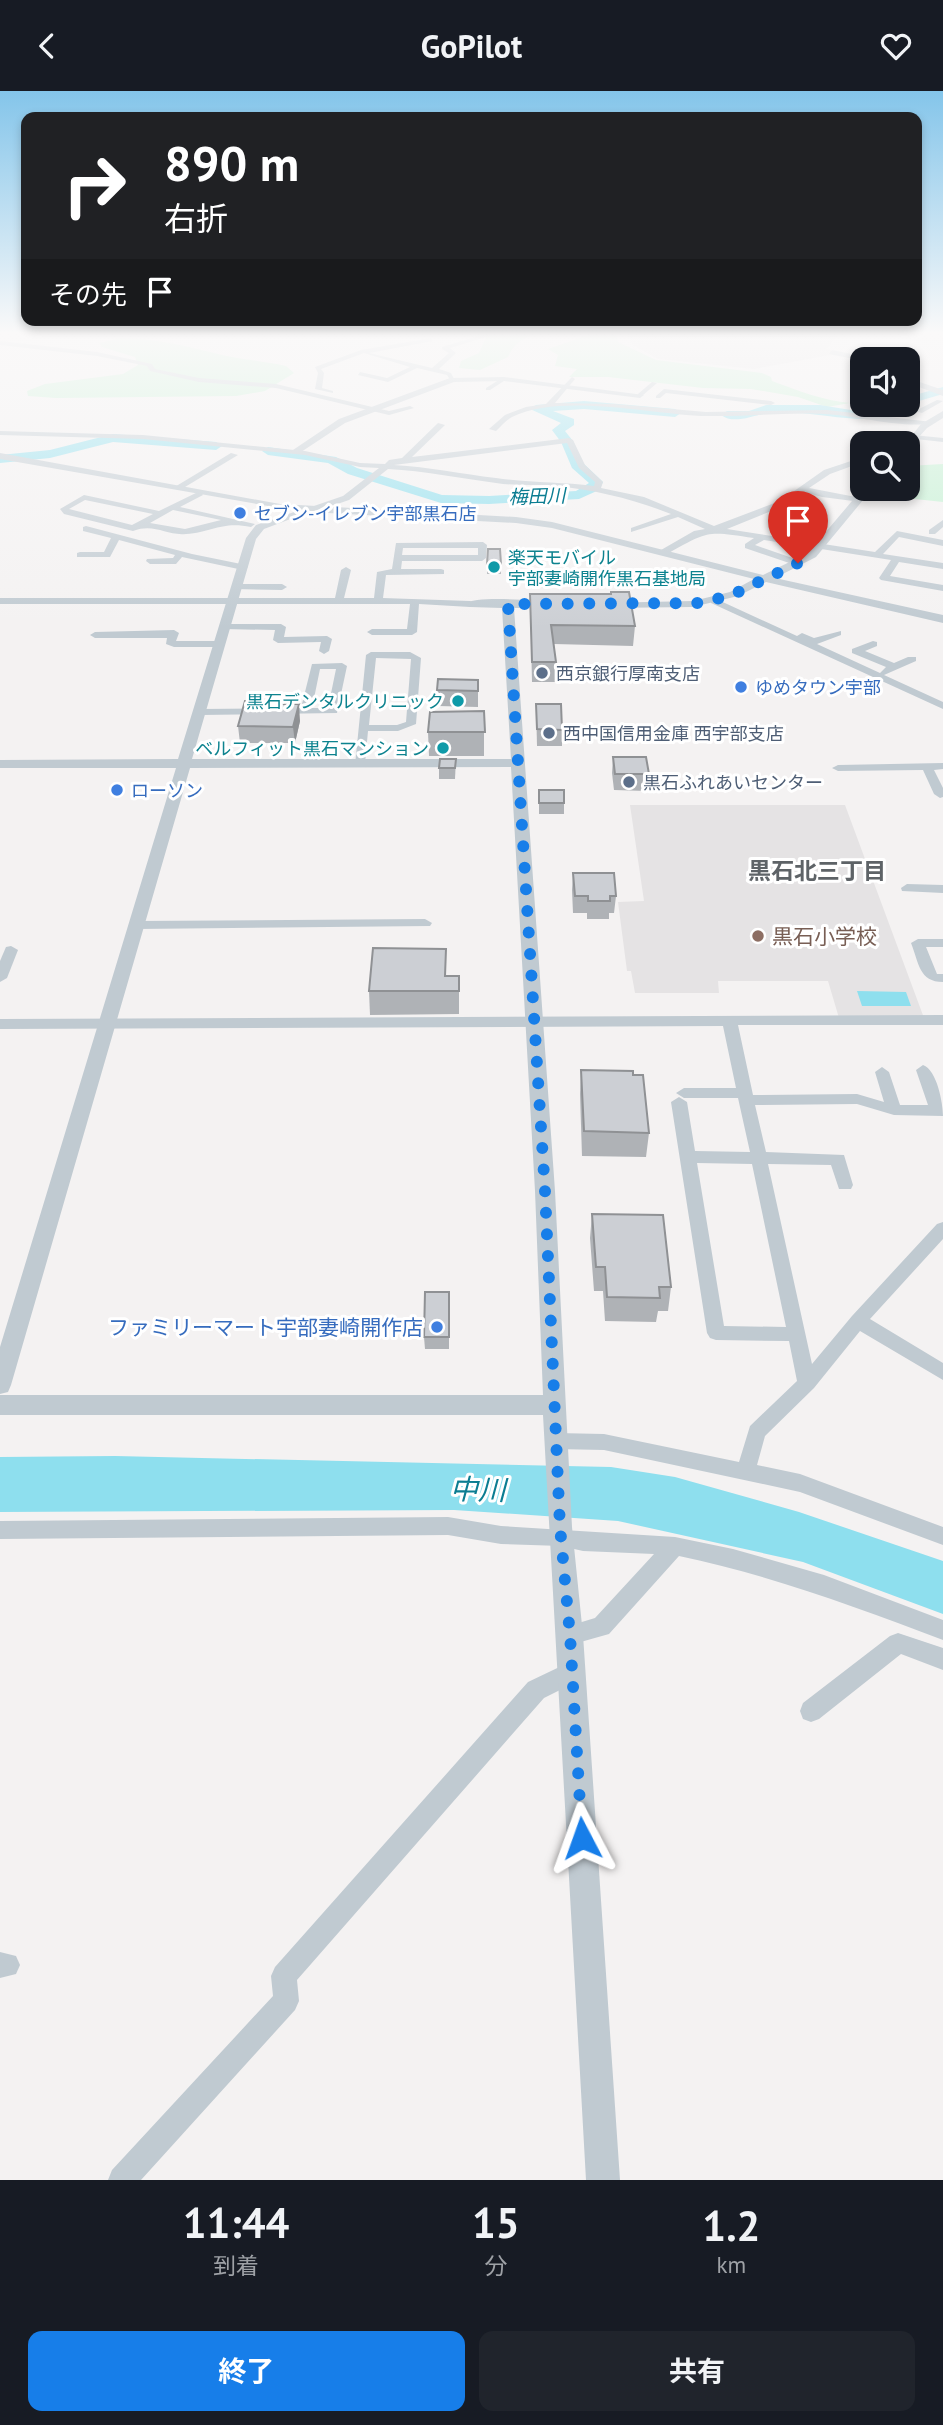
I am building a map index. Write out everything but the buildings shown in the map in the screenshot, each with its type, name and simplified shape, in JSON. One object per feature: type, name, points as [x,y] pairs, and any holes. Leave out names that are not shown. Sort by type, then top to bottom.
[{"type":"street","points":[[295,452],[322,432]]},
{"type":"street","points":[[405,460],[433,432]]},
{"type":"street","points":[[0,433],[143,437],[295,452],[360,465],[431,469],[498,481],[594,488],[641,499],[713,529],[943,566]]},
{"type":"street","points":[[920,443],[943,439]]},
{"type":"street","points":[[0,1385],[255,531],[268,524],[346,498],[385,466],[405,460],[566,441],[582,466],[599,482],[594,488]]},
{"type":"street","points":[[177,488],[234,455]]},
{"type":"street","points":[[0,456],[23,458],[271,506],[539,523],[943,619]]},
{"type":"street","points":[[664,552],[688,537],[727,526],[771,508],[827,472],[850,464]]},
{"type":"street","points":[[804,489],[850,499]]},
{"type":"street","points":[[162,514],[84,497],[64,509],[127,528],[144,524],[173,508],[200,492]]},
{"type":"street","points":[[593,605],[684,605],[714,601],[798,563],[821,546],[857,501]]},
{"type":"street","points":[[173,508],[251,524]]},
{"type":"street","points":[[634,530],[677,515]]},
{"type":"street","points":[[144,524],[185,532],[232,520]]},
{"type":"street","points":[[932,532],[943,523]]},
{"type":"street","points":[[915,528],[943,534]]},
{"type":"street","points":[[86,529],[180,554],[243,567]]},
{"type":"street","points":[[877,555],[897,534],[943,543]]},
{"type":"street","points":[[80,555],[107,555],[117,537]]},
{"type":"street","points":[[762,537],[748,546],[798,563]]},
{"type":"street","points":[[396,572],[397,558],[399,545],[482,545],[482,558],[397,558]]},
{"type":"street","points":[[150,561],[176,561],[180,554]]},
{"type":"street","points":[[897,558],[884,578],[943,589]]},
{"type":"street","points":[[215,574],[220,561]]},
{"type":"street","points":[[339,601],[346,569]]},
{"type":"street","points":[[378,601],[383,572],[441,572]]},
{"type":"street","points":[[237,587],[282,587]]},
{"type":"street","points":[[0,601],[415,601],[565,605]]},
{"type":"street","points":[[372,632],[412,632],[415,601]]},
{"type":"street","points":[[714,601],[943,706]]},
{"type":"street","points":[[508,604],[535,1023],[561,1532],[570,1635],[603,2180]]},
{"type":"street","points":[[755,620],[761,618],[814,642],[838,633]]},
{"type":"street","points":[[226,627],[281,627],[278,640],[327,639],[324,651]]},
{"type":"street","points":[[95,635],[128,630],[174,631],[170,642],[174,644],[220,644]]},
{"type":"street","points":[[873,643],[856,651],[894,667]]},
{"type":"street","points":[[359,763],[371,655],[410,655],[416,658],[411,724],[398,728],[363,728]]},
{"type":"street","points":[[876,675],[912,659]]},
{"type":"street","points":[[201,712],[333,711],[342,666],[316,666],[306,711]]},
{"type":"street","points":[[0,764],[517,763]]},
{"type":"street","points":[[927,766],[940,794]]},
{"type":"street","points":[[838,768],[943,766]]},
{"type":"street","points":[[907,888],[943,889]]},
{"type":"street","points":[[137,925],[425,923]]},
{"type":"street","points":[[943,943],[918,943],[932,978],[943,978]]},
{"type":"street","points":[[0,978],[11,950]]},
{"type":"street","points":[[0,1024],[943,1020]]},
{"type":"street","points":[[730,1023],[807,1383]]},
{"type":"street","points":[[796,1334],[716,1333],[681,1097],[857,1099],[894,1110],[941,1111],[923,1070]]},
{"type":"street","points":[[882,1072],[894,1110]]},
{"type":"street","points":[[688,1157],[838,1159],[845,1185]]},
{"type":"street","points":[[746,1471],[757,1432],[807,1383],[858,1321],[943,1228]]},
{"type":"street","points":[[858,1321],[943,1372]]},
{"type":"street","points":[[0,1405],[554,1405]]},
{"type":"street","points":[[556,1444],[604,1442],[800,1483],[943,1536]]},
{"type":"street","points":[[0,1530],[448,1526],[501,1535],[561,1532],[583,1542],[674,1546],[781,1571],[943,1630]]},
{"type":"street","points":[[570,1635],[601,1627],[674,1546]]},
{"type":"street","points":[[811,1711],[898,1643],[943,1659]]},
{"type":"street","points":[[122,2180],[286,2001],[284,1976],[536,1690],[572,1672]]},
{"type":"shaded area","name":"黒石小学校","points":[[630,805],[845,805],[924,1018],[839,1018],[828,981],[718,981],[719,993],[635,993],[631,971],[627,971],[618,902],[644,901]]},
{"type":"green space","points":[[943,464],[943,502],[920,500],[920,465]]},
{"type":"water","points":[[857,991],[906,992],[911,1006],[862,1006]]},
{"type":"water","name":"中川","points":[[115,1456],[611,1467],[675,1477],[799,1512],[943,1561],[943,1614],[803,1562],[618,1521],[454,1510],[0,1512],[0,1457]]},
{"type":"waterway","name":"梅田川","points":[[268,451],[331,460],[353,471],[441,499],[489,500],[579,495],[594,487],[596,482],[577,465],[567,441],[560,432]]},
{"type":"waterway","name":"梅田川","points":[[0,459],[50,454],[113,438],[216,446]]},
{"type":"place","name":"セブン-イレブン宇部黒石店","points":[[240,513]]},
{"type":"place","name":"楽天モバイル 宇部妻崎開作黒石基地局","points":[[494,567]]},
{"type":"place","name":"西京銀行厚南支店","points":[[542,673]]},
{"type":"place","name":"ゆめタウン宇部","points":[[741,687]]},
{"type":"place","name":"黒石デンタルクリニック","points":[[458,701]]},
{"type":"place","name":"西中国信用金庫 西宇部支店","points":[[549,733]]},
{"type":"place","name":"ベルフィット黒石マンション","points":[[443,748]]},
{"type":"place","name":"黒石ふれあいセンター","points":[[629,782]]},
{"type":"place","name":"ローソン","points":[[117,790]]},
{"type":"place","name":"黒石小学校","points":[[758,936]]},
{"type":"place","name":"ファミリーマート宇部妻崎開作店","points":[[437,1327]]},
{"type":"district","name":"黒石北三丁目","points":[[817,870]]},
{"type":"route","points":[[582,1838],[570,1635],[560,1527],[545,1191],[508,604],[703,603],[734,594],[798,563]]}]
